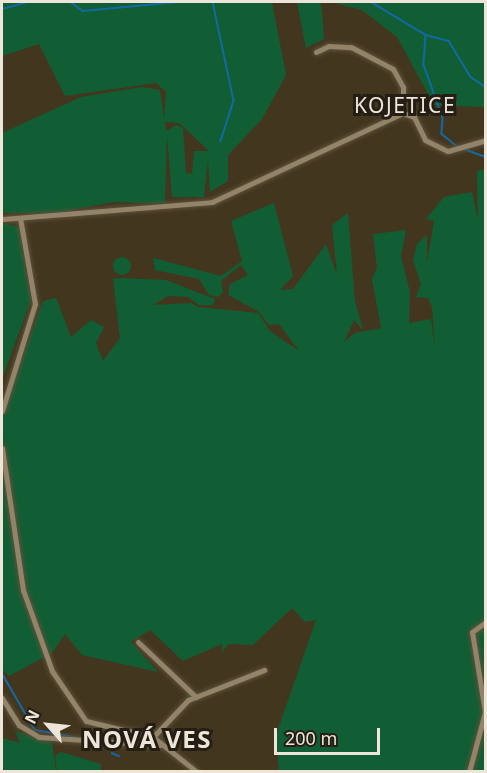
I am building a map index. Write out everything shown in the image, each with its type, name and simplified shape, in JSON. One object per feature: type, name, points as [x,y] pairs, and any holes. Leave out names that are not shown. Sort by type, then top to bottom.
[{"type":"street","points":[[316,52],[329,46],[351,47],[393,69],[403,87],[403,113]]},
{"type":"street","points":[[2,219],[212,202],[403,113],[414,117],[425,140],[447,151],[486,140]]},
{"type":"street","points":[[2,411],[35,304],[20,218]]},
{"type":"street","points":[[2,448],[23,590],[51,671],[86,721],[153,737],[197,771]]},
{"type":"street","points":[[470,771],[485,712],[472,632],[486,622]]},
{"type":"street","points":[[138,642],[196,697]]},
{"type":"street","points":[[153,737],[171,712],[196,697],[264,670]]},
{"type":"street","points":[[2,698],[19,725],[39,737],[162,746]]},
{"type":"green space","points":[[2,2],[272,2],[286,75],[262,119],[228,155],[228,181],[210,192],[208,159],[204,197],[172,197],[167,135],[165,204],[113,202],[57,213],[2,213],[2,133],[81,97],[142,87],[160,90],[164,119],[166,92],[156,83],[65,96],[39,44],[2,56]],"holes":[[[164,122],[179,123],[209,151],[194,151],[192,174],[186,173],[183,128],[176,125],[167,131]]]},
{"type":"green space","points":[[297,2],[320,2],[322,11],[324,39],[306,48]]},
{"type":"green space","points":[[331,2],[485,2],[485,107],[434,105],[397,37],[362,10]]},
{"type":"green space","points":[[485,169],[485,771],[279,771],[276,735],[316,620],[305,622],[292,608],[253,645],[228,644],[222,653],[222,644],[183,661],[150,630],[131,642],[158,672],[82,655],[65,634],[52,653],[9,676],[2,670],[2,397],[19,367],[43,301],[56,298],[71,337],[91,320],[104,327],[96,343],[103,361],[120,338],[113,279],[121,278],[166,280],[215,299],[213,305],[199,305],[188,297],[168,296],[153,305],[191,303],[198,307],[258,313],[270,331],[299,351],[279,324],[269,325],[259,312],[228,295],[230,284],[248,275],[241,265],[221,281],[223,292],[218,297],[209,295],[199,279],[155,270],[153,258],[221,276],[242,261],[231,221],[274,203],[293,276],[280,290],[293,289],[326,244],[337,275],[332,225],[348,213],[355,301],[363,330],[354,320],[344,342],[355,333],[381,328],[372,279],[377,268],[373,234],[406,230],[401,256],[410,292],[409,323],[431,319],[435,348],[432,307],[428,298],[416,297],[421,284],[413,260],[417,244],[427,235],[427,263],[434,221],[426,219],[444,197],[472,192],[478,220],[477,171]]},
{"type":"green space","points":[[2,223],[19,227],[31,300],[2,379]]},
{"type":"green space","points":[[122,257],[128,260],[131,266],[128,272],[122,275],[116,272],[113,266],[116,260]]},
{"type":"green space","points":[[15,731],[52,743],[56,771],[2,771],[2,738],[20,743]]},
{"type":"green space","points":[[61,752],[101,764],[101,771],[57,771],[55,756]]},
{"type":"waterway","points":[[2,9],[29,2]]},
{"type":"waterway","points":[[71,2],[83,11],[178,2]]},
{"type":"waterway","points":[[213,2],[234,101],[221,141]]},
{"type":"waterway","points":[[371,2],[426,35],[449,41],[471,77],[486,87]]},
{"type":"waterway","points":[[426,35],[424,65],[443,118],[442,134],[457,146]]},
{"type":"waterway","points":[[464,149],[486,157]]},
{"type":"waterway","points":[[2,673],[35,730],[75,737]]},
{"type":"waterway","points":[[81,742],[102,749]]},
{"type":"waterway","points":[[112,753],[119,756]]},
{"type":"district","name":"KOJETICE","points":[[405,105]]},
{"type":"district","name":"NOVÁ VES","points":[[147,739]]}]
